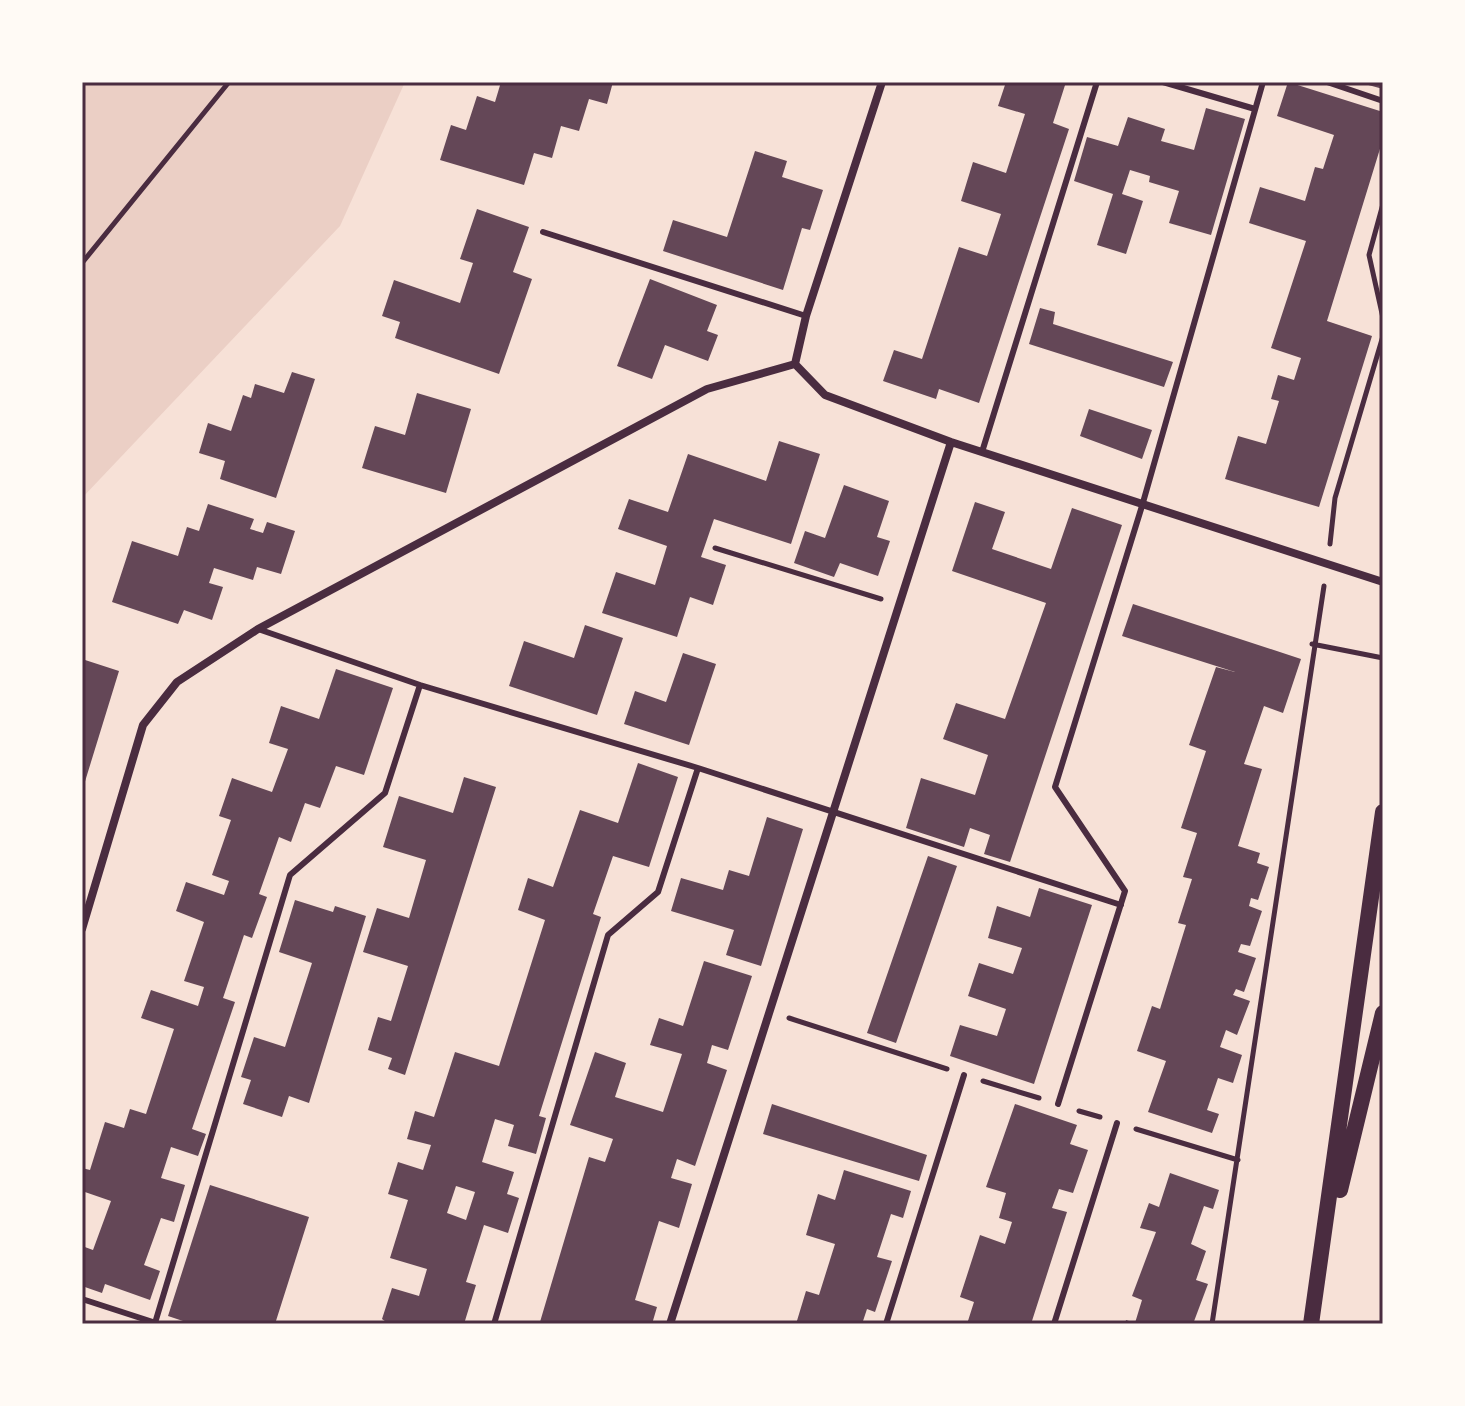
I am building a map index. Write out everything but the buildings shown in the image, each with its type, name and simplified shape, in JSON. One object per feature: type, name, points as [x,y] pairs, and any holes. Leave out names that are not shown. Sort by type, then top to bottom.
[{"type":"main road","points":[[1311,1324],[1383,812]]},
{"type":"main road","points":[[1320,1270],[1383,1013]]},
{"type":"street","points":[[795,364],[806,316],[882,82]]},
{"type":"street","points":[[795,364],[825,395],[951,442],[1383,582]]},
{"type":"street","points":[[82,929],[143,725],[177,682],[258,629],[707,389],[795,364]]},
{"type":"street","points":[[670,1324],[831,810],[951,442]]},
{"type":"lane","points":[[982,452],[1097,82]]},
{"type":"lane","points":[[1163,82],[1255,109]]},
{"type":"lane","points":[[1058,1104],[1125,891],[1055,787],[1142,506],[1263,82]]},
{"type":"lane","points":[[1327,82],[1383,101]]},
{"type":"lane","points":[[543,232],[806,316]]},
{"type":"lane","points":[[258,629],[420,685],[698,768],[1121,905]]},
{"type":"lane","points":[[82,1299],[157,1323],[290,875],[385,793],[420,685]]},
{"type":"lane","points":[[494,1324],[608,935],[658,892],[698,768]]},
{"type":"lane","points":[[886,1324],[964,1075]]},
{"type":"lane","points":[[1054,1324],[1117,1123]]},
{"type":"path","points":[[82,263],[229,82]]},
{"type":"path","points":[[1383,204],[1369,255],[1383,318]]},
{"type":"path","points":[[1212,1324],[1312,644],[1328,566],[1335,498],[1383,336]]},
{"type":"path","points":[[715,548],[897,604]]},
{"type":"path","points":[[1312,644],[1383,658]]},
{"type":"path","points":[[768,1011],[1238,1160]]},
{"type":"shaded area","points":[[82,82],[405,82],[340,226],[82,498]]}]
